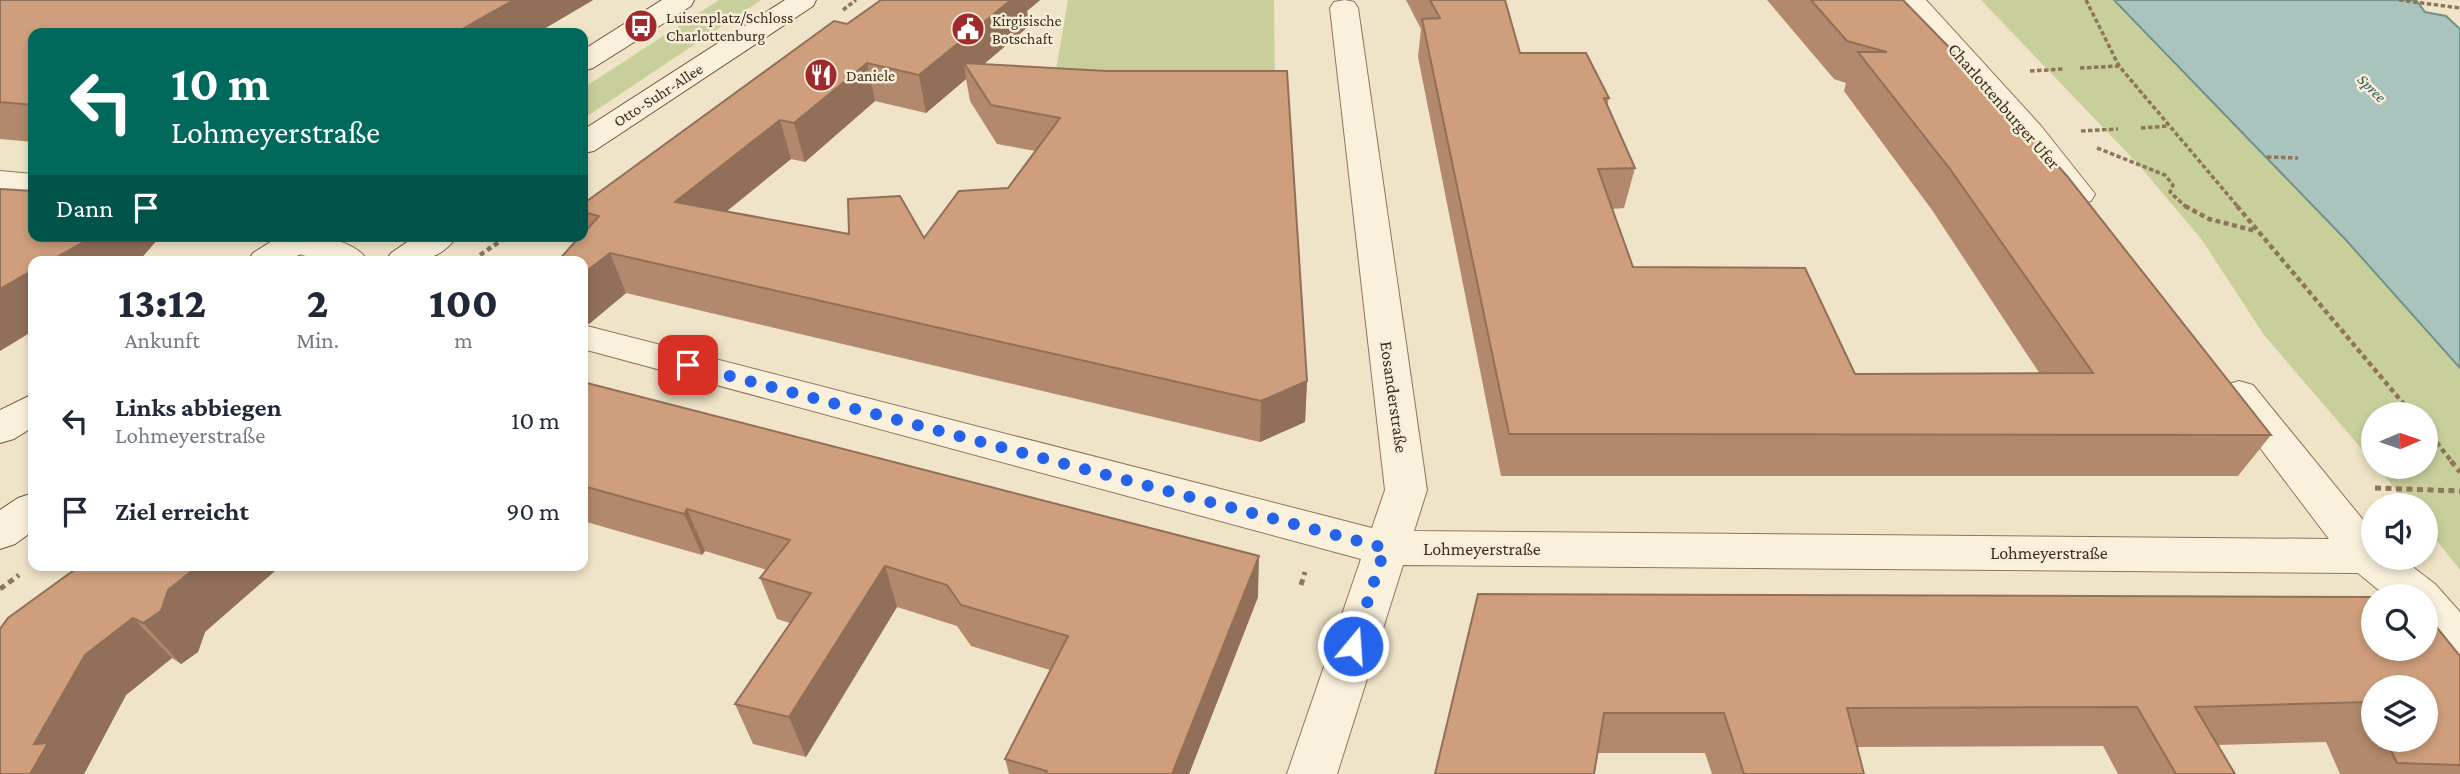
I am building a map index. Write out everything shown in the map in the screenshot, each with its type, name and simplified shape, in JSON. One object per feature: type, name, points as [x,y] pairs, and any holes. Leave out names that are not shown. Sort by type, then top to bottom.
[{"type":"street","points":[[588,59],[681,0]]},
{"type":"street","name":"Otto-Suhr-Allee","points":[[588,141],[803,0]]},
{"type":"street","name":"Charlottenburger Ufer","points":[[1911,0],[2030,133],[2098,218]]},
{"type":"street","name":"Eosanderstraße","points":[[1312,774],[1406,490],[1344,8]]},
{"type":"street","points":[[0,181],[28,184]]},
{"type":"street","points":[[272,256],[291,242]]},
{"type":"street","points":[[309,242],[340,256]]},
{"type":"street","points":[[410,256],[431,242]]},
{"type":"street","name":"Lohmeyerstraße","points":[[588,338],[1385,548],[2361,556]]},
{"type":"street","points":[[2217,368],[2361,548]]},
{"type":"street","points":[[0,429],[28,411]]},
{"type":"street","points":[[0,532],[28,512]]},
{"type":"street","points":[[2385,570],[2403,584]]},
{"type":"street","points":[[2438,618],[2460,645]]},
{"type":"path","points":[[2086,0],[2119,66],[2402,402]]},
{"type":"path","points":[[2399,0],[2460,8]]},
{"type":"path","points":[[2080,68],[2119,66]]},
{"type":"path","points":[[2047,70],[2064,69]]},
{"type":"path","points":[[2141,128],[2169,126]]},
{"type":"path","points":[[2099,130],[2118,129]]},
{"type":"path","points":[[2089,145],[2165,175],[2173,185],[2170,192],[2180,205],[2202,219],[2258,232]]},
{"type":"path","points":[[2267,157],[2298,158]]},
{"type":"path","points":[[478,256],[499,242]]},
{"type":"path","points":[[2438,444],[2460,472]]},
{"type":"path","points":[[2373,488],[2460,491]]},
{"type":"green space","points":[[719,0],[761,0],[588,116],[588,85]]},
{"type":"green space","points":[[1068,0],[1274,0],[1275,81],[1056,70]]},
{"type":"green space","points":[[1981,0],[2114,0],[2346,240],[2460,368],[2460,570],[2438,542],[2438,493],[2398,493],[2388,480],[2438,480],[2438,402],[2361,402],[2361,448],[2264,335],[2202,240],[2138,164]]},
{"type":"water","name":"Spree","points":[[2114,0],[2416,0],[2425,12],[2446,16],[2460,29],[2460,368],[2346,240]]},
{"type":"building","points":[[0,0],[514,0],[464,28],[28,28],[28,105],[0,102]]},
{"type":"building","points":[[881,0],[1011,0],[919,75],[867,63],[794,123],[780,120],[675,202],[849,234],[848,199],[900,196],[924,238],[959,191],[1008,188],[1060,118],[991,105],[964,63],[1106,71],[1287,71],[1307,381],[1261,401],[610,253],[588,270],[588,256],[562,256],[575,242],[588,242],[588,228],[599,216],[588,213],[588,200],[834,21],[847,24]]},
{"type":"building","points":[[1430,0],[1505,0],[1520,53],[1586,53],[1609,98],[1604,98],[1635,168],[1598,169],[1633,267],[1805,268],[1855,374],[2093,373],[1950,169],[1858,52],[1887,52],[1847,41],[1811,0],[1903,0],[1980,79],[2067,176],[2271,435],[1509,434],[1422,19],[1440,18]]},
{"type":"building","points":[[0,189],[28,191],[28,242],[83,242],[59,256],[28,256],[28,273],[0,289]]},
{"type":"building","points":[[588,383],[1259,556],[1172,774],[1045,774],[1047,771],[1005,759],[1068,636],[961,605],[947,585],[885,566],[789,717],[735,704],[811,593],[760,578],[790,540],[687,509],[684,514],[588,487]]},
{"type":"building","points":[[73,571],[192,571],[168,590],[161,611],[143,623],[133,618],[85,655],[34,744],[48,743],[30,774],[0,774],[0,629],[8,618]]},
{"type":"building","points":[[1478,594],[2361,597],[2361,661],[2438,661],[2438,629],[2460,656],[2460,765],[2397,763],[2392,752],[2438,752],[2438,675],[2361,675],[2361,702],[2195,707],[2235,774],[2176,774],[2137,707],[1847,708],[1864,774],[1744,774],[1724,713],[1604,713],[1594,774],[1435,774]]},
{"type":"place","name":"Luisenplatz/Schloss Charlottenburg","points":[[641,26]]},
{"type":"place","name":"Kirgisische Botschaft","points":[[968,29]]},
{"type":"place","name":"Daniele","points":[[821,75]]},
{"type":"route","points":[[688,365],[1385,548],[1353,646]]}]
